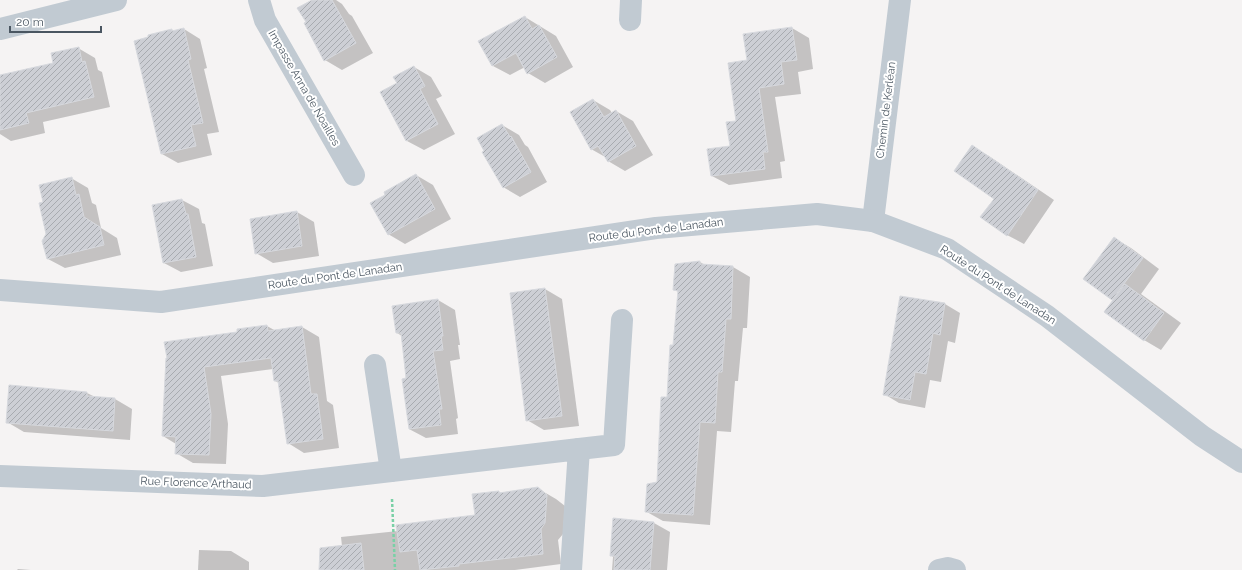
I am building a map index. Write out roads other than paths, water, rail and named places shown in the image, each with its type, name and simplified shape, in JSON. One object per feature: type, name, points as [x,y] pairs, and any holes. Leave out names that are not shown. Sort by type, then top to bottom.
[{"type":"street","points":[[0,29],[116,0]]},
{"type":"street","name":"Impasse Anna de Noailles","points":[[259,0],[265,20],[354,175]]},
{"type":"street","name":"Chemin de Kerléan","points":[[873,221],[900,0]]},
{"type":"street","name":"Route du Pont de Lanadan","points":[[0,290],[161,302],[656,228],[817,214],[873,221],[947,249],[1047,316],[1202,436],[1242,462]]},
{"type":"street","name":"Rue Florence Arthaud","points":[[0,476],[263,486],[614,445],[622,320]]},
{"type":"street","points":[[375,365],[391,471]]},
{"type":"street","points":[[572,570],[579,449]]},
{"type":"street","points":[[939,570],[948,568],[955,570]]}]
